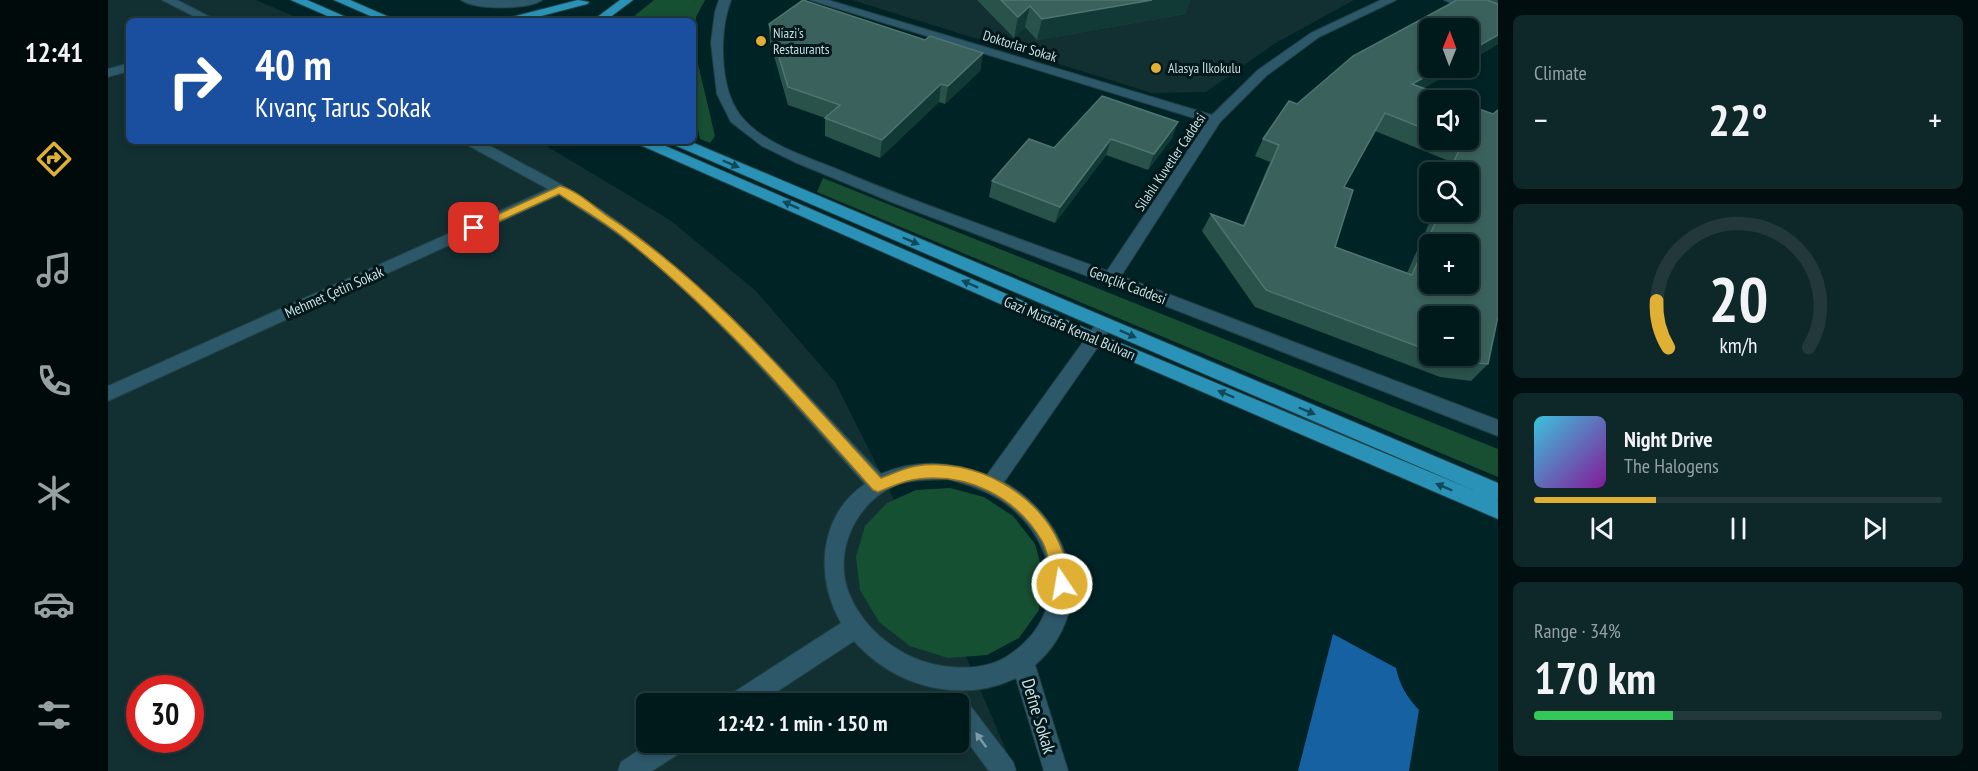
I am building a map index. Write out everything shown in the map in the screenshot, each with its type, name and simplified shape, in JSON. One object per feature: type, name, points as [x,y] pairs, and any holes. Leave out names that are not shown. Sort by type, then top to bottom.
[{"type":"main road","points":[[297,0],[342,18]]},
{"type":"main road","points":[[340,0],[387,18]]},
{"type":"main road","points":[[604,18],[627,0]]},
{"type":"main road","points":[[520,18],[585,1]]},
{"type":"main road","points":[[560,18],[585,1]]},
{"type":"main road","name":"Gazi Mustafa Kemal Bulvarı","points":[[650,144],[1100,332],[1498,492]]},
{"type":"main road","name":"Gazi Mustafa Kemal Bulvarı","points":[[685,144],[1498,510]]},
{"type":"street","points":[[168,0],[206,18]]},
{"type":"street","points":[[467,0],[498,4],[536,0]]},
{"type":"street","name":"Gençlik Caddesi","points":[[725,0],[718,12],[717,42],[722,93],[734,117],[760,140],[851,181],[1111,278],[1498,428]]},
{"type":"street","name":"Doktorlar Sokak","points":[[816,0],[1215,120]]},
{"type":"street","name":"Silahlı Kuvetler Caddesi","points":[[1111,278],[1215,120],[1262,73],[1315,35],[1389,0]]},
{"type":"street","points":[[1450,0],[1498,20]]},
{"type":"street","points":[[108,73],[126,68]]},
{"type":"street","points":[[473,144],[560,189],[626,233],[695,292],[776,373],[878,485]]},
{"type":"street","name":"Mehmet Çetin Sokak","points":[[108,394],[560,189]]},
{"type":"street","points":[[992,484],[1100,332]]},
{"type":"street","points":[[947,471],[975,477],[992,484],[1013,496],[1027,510],[1049,538],[1059,564],[1062,584],[1060,604],[1054,624],[1044,640],[1022,661],[995,675],[965,680],[939,678],[914,671],[879,652],[855,627],[836,589],[832,561],[838,533],[849,511],[865,494],[878,485],[916,472],[947,471]]},
{"type":"street","points":[[753,693],[855,627]]},
{"type":"street","name":"Defne Sokak","points":[[1022,661],[1056,771]]},
{"type":"street","points":[[939,678],[949,693]]},
{"type":"street","points":[[969,723],[1004,771]]},
{"type":"street","points":[[630,771],[657,753]]},
{"type":"shaded area","points":[[108,0],[256,0],[298,18],[126,18],[126,144],[543,144],[670,220],[756,291],[835,382],[927,565],[1015,771],[108,771]]},
{"type":"shaded area","name":"Alasya İlkokulu","points":[[852,0],[1354,0],[1274,44],[1206,92],[1152,93]]},
{"type":"green space","points":[[654,0],[695,0],[686,18],[632,18]]},
{"type":"green space","points":[[695,0],[705,0],[696,17],[698,64],[715,136],[710,143],[700,139],[696,119],[696,18],[685,18]]},
{"type":"green space","points":[[823,178],[1498,449],[1498,477],[817,192]]},
{"type":"green space","points":[[950,488],[984,497],[1013,516],[1035,544],[1044,577],[1039,610],[1019,638],[987,655],[948,658],[910,646],[879,622],[860,590],[856,557],[865,526],[887,503],[916,490]]},
{"type":"water","points":[[1333,634],[1396,668],[1404,691],[1419,710],[1409,771],[1298,771]]},
{"type":"building","points":[[803,0],[925,40],[930,36],[983,53],[948,86],[941,84],[882,140],[825,118],[840,105],[788,87],[769,24]]},
{"type":"building","points":[[1001,0],[1152,0],[1042,19],[1030,6],[1018,17]]},
{"type":"building","points":[[1457,0],[1487,0],[1498,4],[1498,35],[1479,46],[1479,18],[1424,18]]},
{"type":"building","points":[[1419,20],[1419,78],[1423,78],[1412,84],[1428,90],[1419,90],[1419,127],[1385,113],[1344,187],[1353,190],[1335,247],[1412,275],[1419,259],[1419,294],[1479,294],[1479,234],[1430,234],[1436,222],[1479,222],[1479,162],[1454,162],[1459,150],[1479,150],[1479,109],[1493,114],[1498,110],[1498,316],[1488,364],[1479,363],[1479,306],[1419,306],[1419,347],[1266,290],[1211,214],[1244,226],[1279,145],[1263,139],[1289,101],[1297,104],[1353,56]]},
{"type":"building","points":[[1102,96],[1178,122],[1154,154],[1111,139],[1060,207],[992,181],[1029,139],[1054,148]]},
{"type":"place","name":"Niazi's Restaurants","points":[[761,41]]},
{"type":"place","name":"Alasya İlkokulu","points":[[1156,68]]},
{"type":"route","points":[[474,228],[560,189],[626,233],[695,292],[776,373],[878,485],[916,472],[947,471],[975,477],[1013,496],[1049,538],[1059,564],[1062,584]]}]
